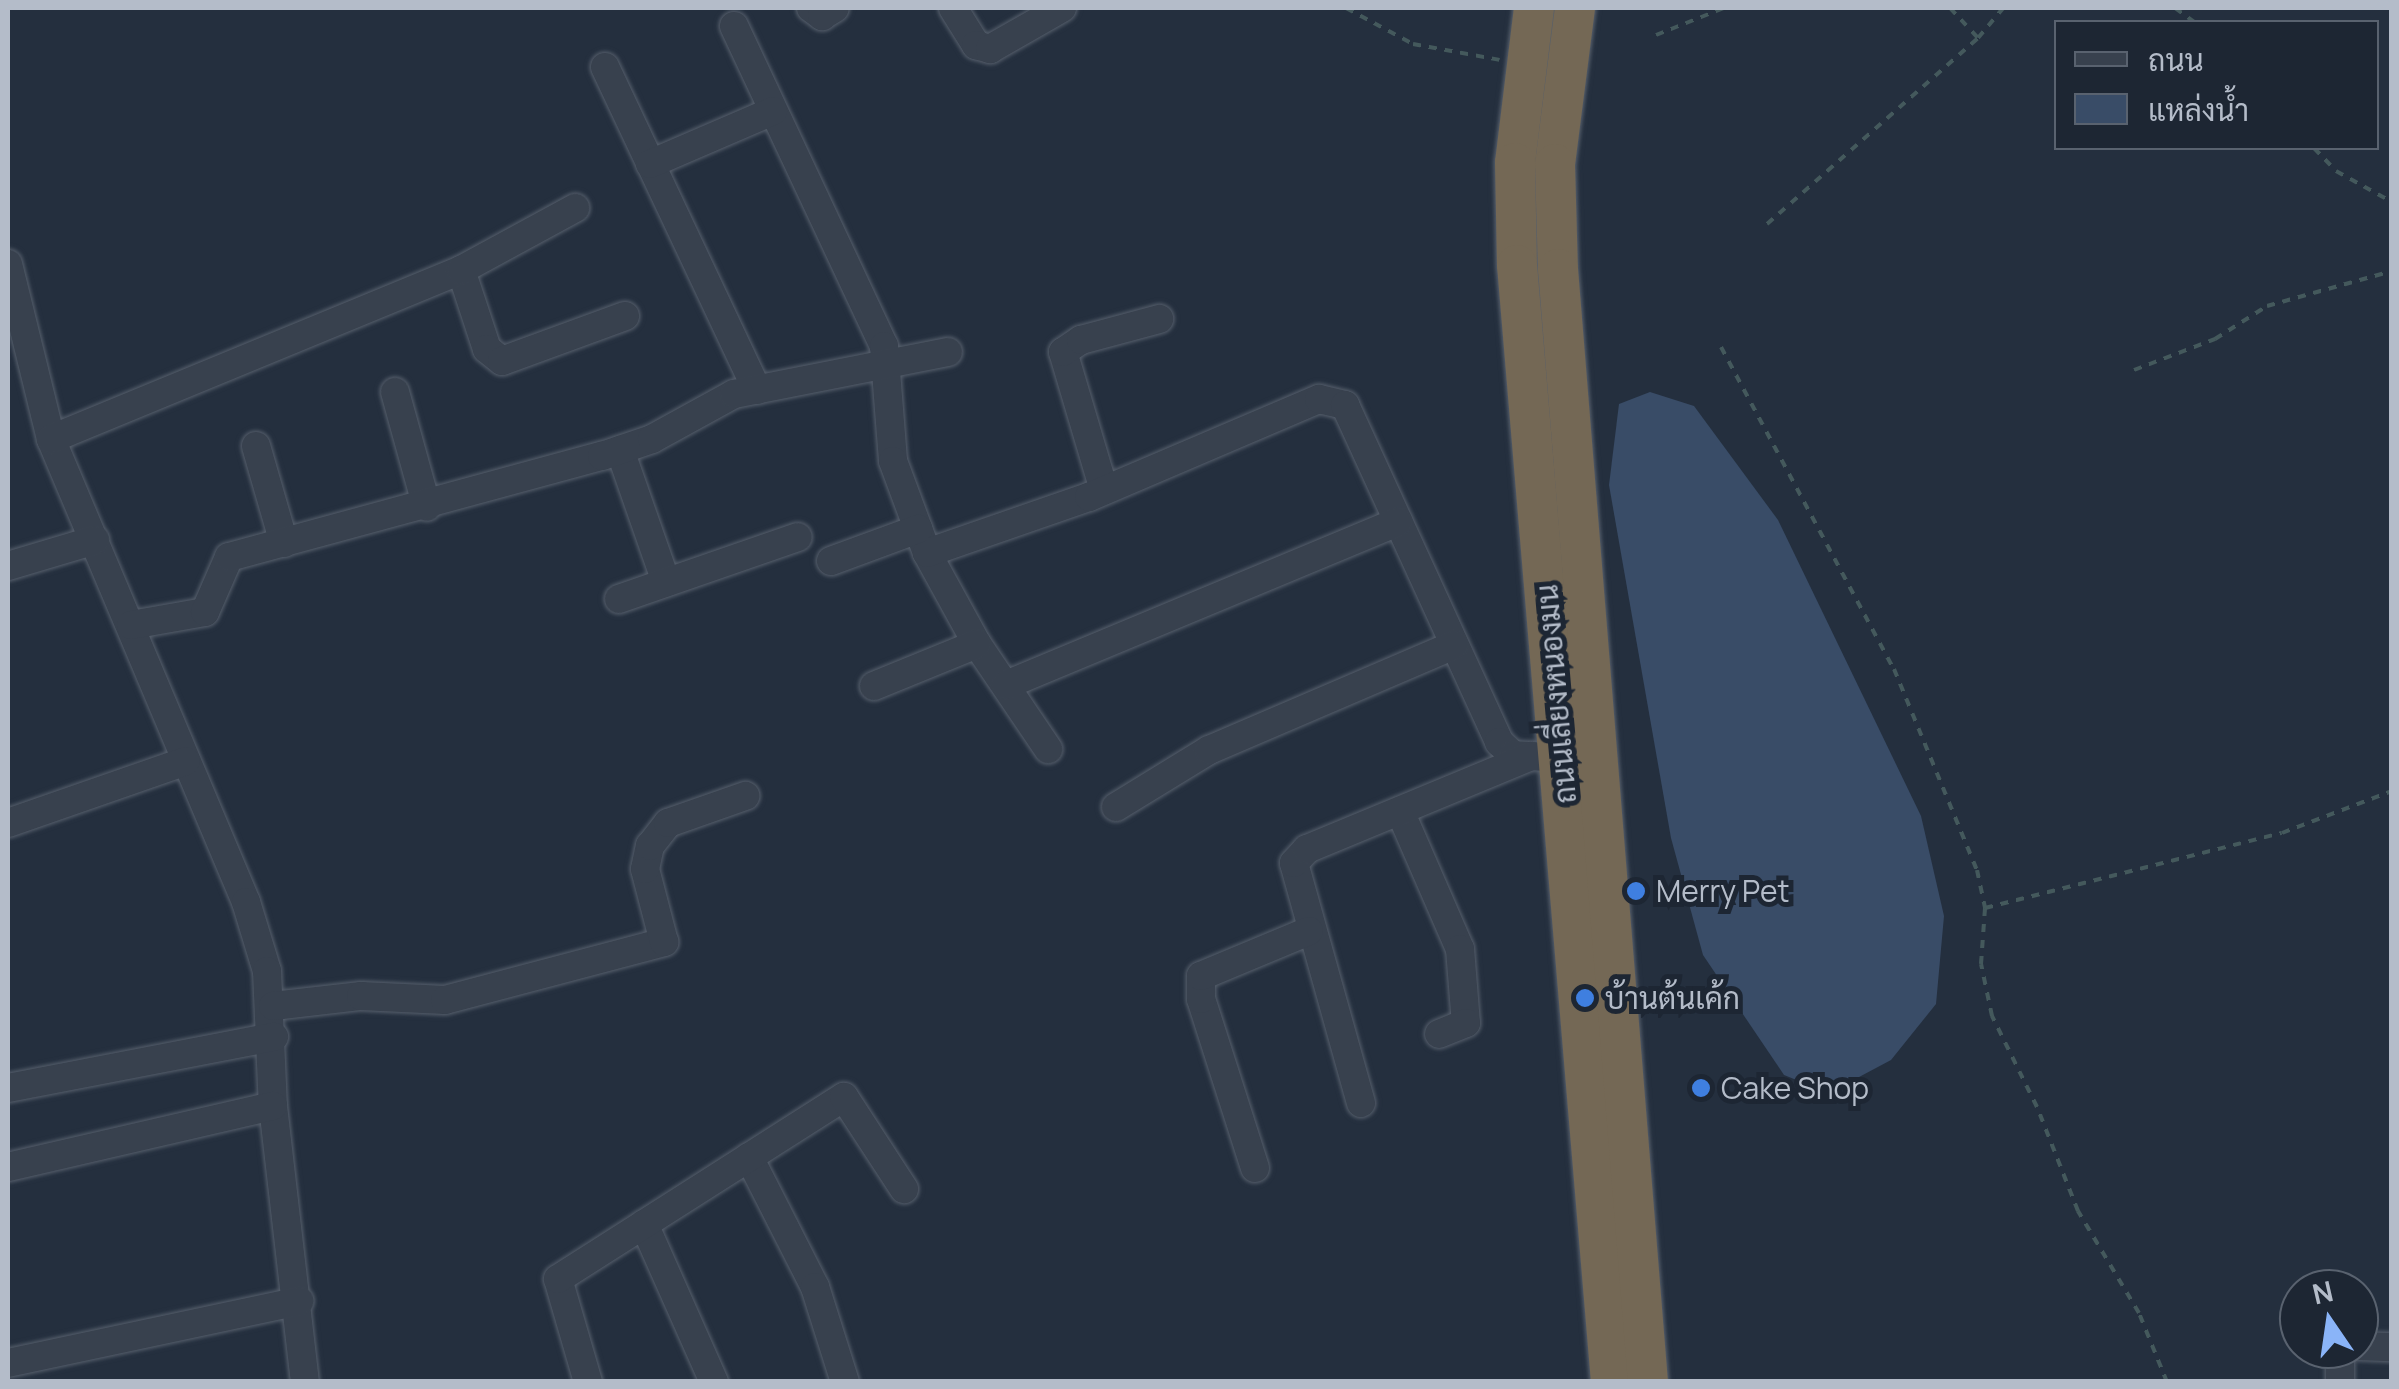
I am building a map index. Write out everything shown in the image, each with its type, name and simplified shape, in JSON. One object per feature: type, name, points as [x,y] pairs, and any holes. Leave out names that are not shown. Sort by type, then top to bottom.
[{"type":"highway","name":"ถนนเลี่ยงหนองมน","points":[[1534,8],[1515,163],[1517,265],[1547,757],[1611,1382]]},
{"type":"highway","name":"ถนนเลี่ยงหนองมน","points":[[1576,8],[1556,164],[1558,270],[1648,1382]]},
{"type":"street","points":[[811,8],[822,16],[835,8]]},
{"type":"street","points":[[954,8],[976,45],[990,50],[1062,8]]},
{"type":"street","points":[[734,26],[889,366],[893,462],[923,541],[977,644],[1048,750]]},
{"type":"street","points":[[604,68],[757,390]]},
{"type":"street","points":[[650,164],[774,111]]},
{"type":"street","points":[[51,440],[462,270],[575,208]]},
{"type":"street","points":[[8,264],[17,343],[51,440],[246,902],[273,1006],[273,1106],[299,1301],[305,1382]]},
{"type":"street","points":[[462,270],[488,349],[502,361],[624,316]]},
{"type":"street","points":[[1104,490],[1063,352],[1080,340],[1159,319]]},
{"type":"street","points":[[131,625],[205,612],[229,557],[428,507],[620,450],[734,394],[948,352]]},
{"type":"street","points":[[394,392],[428,507]]},
{"type":"street","points":[[831,561],[923,541],[1104,490],[1319,399],[1344,404],[1499,742],[1513,755],[1547,757]]},
{"type":"street","points":[[256,446],[284,543]]},
{"type":"street","points":[[620,450],[666,582]]},
{"type":"street","points":[[1006,685],[1398,522]]},
{"type":"street","points":[[619,599],[798,537]]},
{"type":"street","points":[[8,566],[95,540]]},
{"type":"street","points":[[874,686],[977,644]]},
{"type":"street","points":[[1116,806],[1209,750],[1454,645]]},
{"type":"street","points":[[1361,1104],[1293,873],[1298,856],[1400,811],[1547,757]]},
{"type":"street","points":[[8,823],[186,760]]},
{"type":"street","points":[[273,1006],[361,996],[445,1000],[664,942],[645,869],[650,846],[668,823],[745,796]]},
{"type":"street","points":[[1400,811],[1460,950],[1466,1023],[1440,1034]]},
{"type":"street","points":[[1254,1168],[1201,999],[1201,976],[1309,931]]},
{"type":"street","points":[[8,1088],[274,1037]]},
{"type":"street","points":[[588,1382],[558,1279],[844,1097],[904,1190]]},
{"type":"street","points":[[8,1167],[273,1106]]},
{"type":"street","points":[[749,1157],[815,1287],[845,1382]]},
{"type":"street","points":[[644,1224],[714,1382]]},
{"type":"street","points":[[8,1363],[299,1301]]},
{"type":"path","points":[[1346,8],[1412,44],[1526,64]]},
{"type":"path","points":[[1656,35],[1724,8]]},
{"type":"path","points":[[1950,8],[1978,38]]},
{"type":"path","points":[[1767,224],[1978,38],[2003,8]]},
{"type":"path","points":[[2316,150],[2336,172],[2392,202]]},
{"type":"path","points":[[2134,370],[2215,339],[2267,306],[2392,272]]},
{"type":"path","points":[[1721,347],[1894,669],[1957,816],[1985,908],[1981,964],[1992,1016],[2038,1107],[2078,1211],[2139,1313],[2168,1382]]},
{"type":"path","points":[[1985,908],[2282,833],[2392,791]]},
{"type":"water","points":[[1650,392],[1694,406],[1778,520],[1921,816],[1944,916],[1936,1004],[1891,1060],[1829,1093],[1784,1075],[1703,955],[1671,838],[1609,485],[1619,404]]},
{"type":"place","name":"Merry Pet","points":[[1636,891]]},
{"type":"place","name":"บ้านต้นเค้ก","points":[[1585,998]]},
{"type":"place","name":"Cake Shop","points":[[1701,1088]]}]
